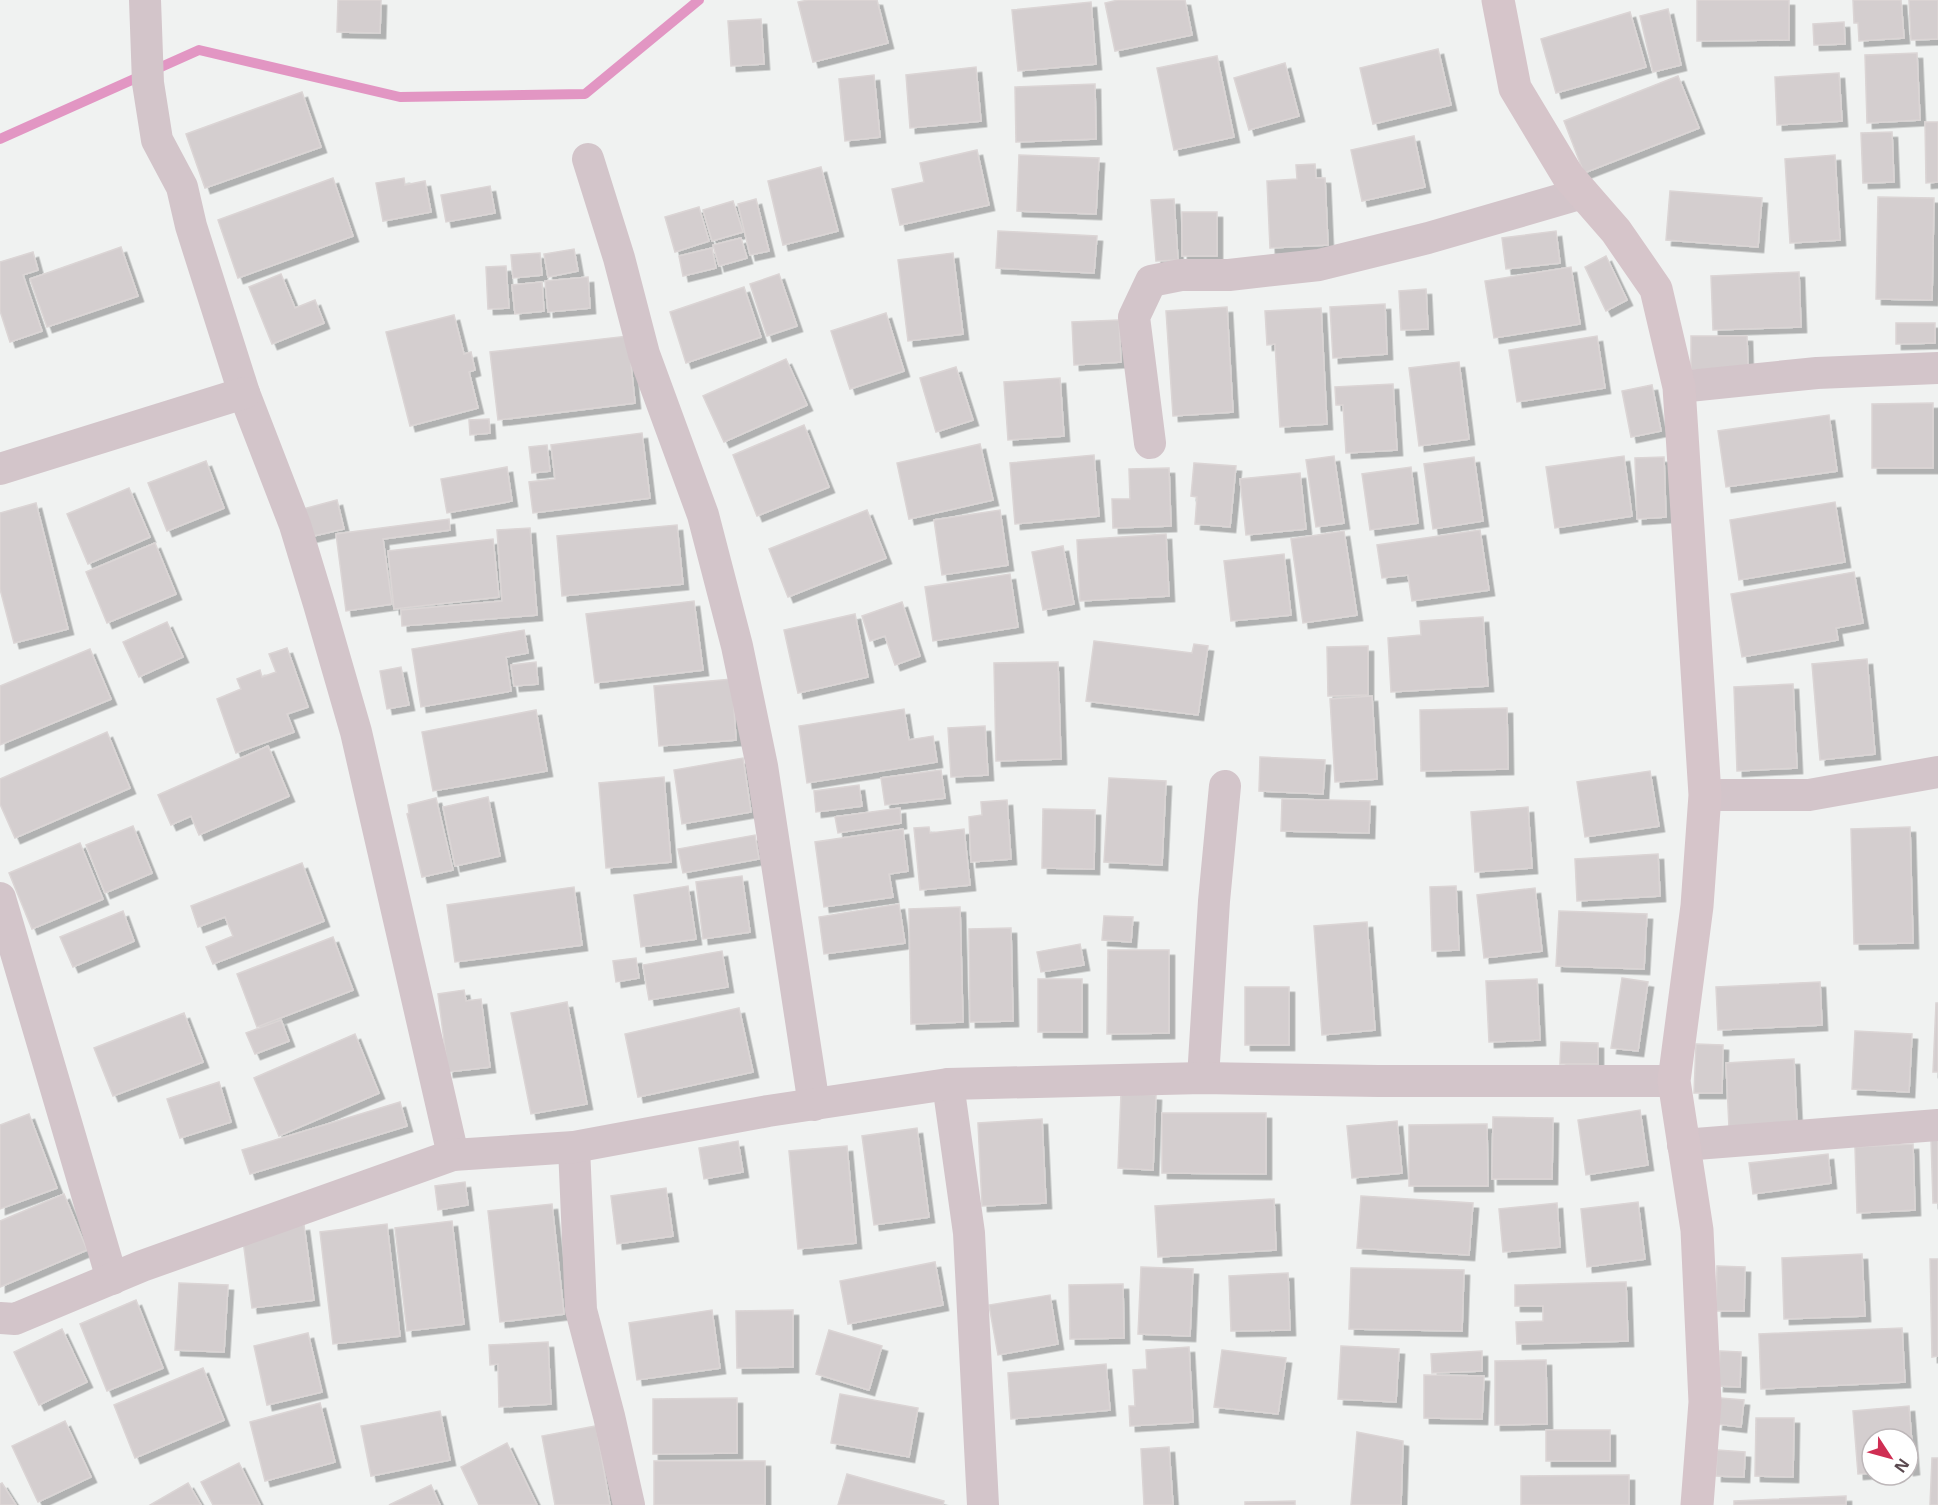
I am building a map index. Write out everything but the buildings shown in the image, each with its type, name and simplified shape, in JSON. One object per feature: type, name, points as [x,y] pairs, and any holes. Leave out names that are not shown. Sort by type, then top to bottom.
[{"type":"street","points":[[145,0],[147,70],[157,140],[182,187],[191,226],[244,393],[295,525],[356,732],[453,1155]]},
{"type":"street","points":[[1498,0],[1515,87],[1568,176],[1616,231],[1656,289],[1679,387],[1705,795],[1697,906],[1674,1081],[1697,1230],[1705,1402],[1697,1505]]},
{"type":"street","points":[[588,159],[619,258],[644,354],[703,515],[737,646],[762,766],[814,1105]]},
{"type":"street","points":[[1150,442],[1134,317],[1150,281],[1181,275],[1229,275],[1319,266],[1428,238],[1583,193]]},
{"type":"street","points":[[1679,387],[1816,373],[1938,368]]},
{"type":"street","points":[[0,469],[244,393]]},
{"type":"street","points":[[1705,795],[1809,795],[1938,772]]},
{"type":"street","points":[[1203,1078],[1214,902],[1225,786]]},
{"type":"street","points":[[0,898],[112,1279]]},
{"type":"street","points":[[0,1318],[15,1319],[142,1266],[453,1155],[574,1147],[948,1084],[1203,1078],[1378,1081],[1674,1081]]},
{"type":"street","points":[[948,1084],[969,1233],[982,1505]]},
{"type":"street","points":[[1683,1145],[1938,1125]]},
{"type":"street","points":[[574,1147],[580,1310],[609,1416],[629,1505]]},
{"type":"waterway","points":[[0,139],[199,50],[400,97],[585,94],[699,0]]}]
